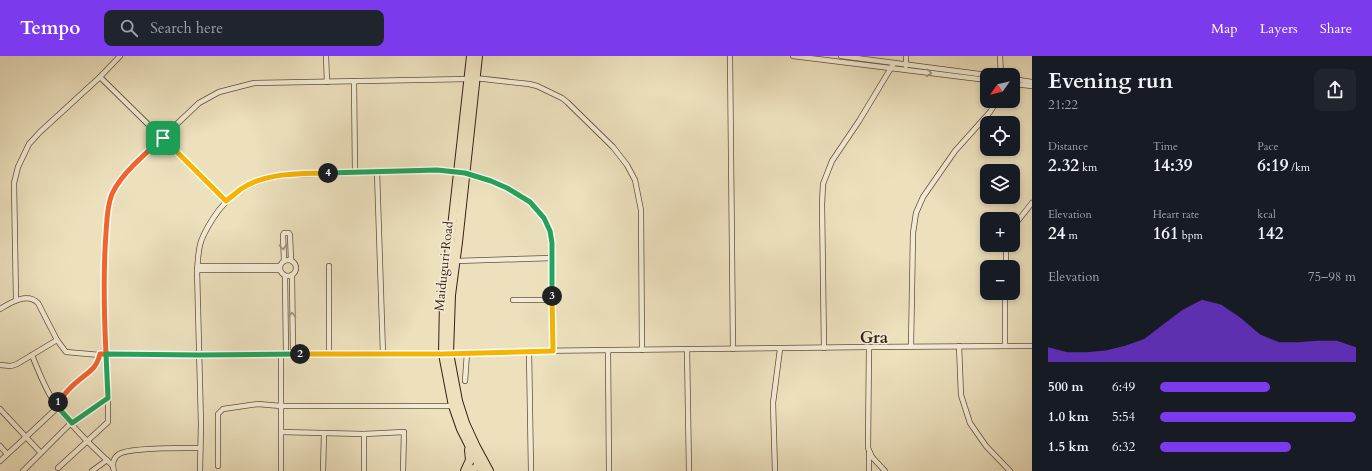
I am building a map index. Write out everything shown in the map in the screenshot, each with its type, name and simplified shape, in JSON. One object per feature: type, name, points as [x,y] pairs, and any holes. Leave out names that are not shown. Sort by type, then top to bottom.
[{"type":"highway","name":"Maiduguri Road","points":[[471,56],[472,79]]},
{"type":"highway","name":"Maiduguri Road","points":[[478,56],[472,79],[462,173],[444,299],[446,354],[453,406],[469,446],[484,468]]},
{"type":"highway","name":"Maiduguri Road","points":[[462,173],[456,261],[451,295],[446,354],[465,423],[484,468]]},
{"type":"highway","points":[[465,471],[470,460],[469,446]]},
{"type":"main road","points":[[470,471],[484,468]]},
{"type":"street","points":[[16,300],[14,183],[18,167],[29,144],[40,132],[100,77],[120,56]]},
{"type":"street","points":[[326,56],[327,82]]},
{"type":"street","points":[[730,56],[733,349]]},
{"type":"street","points":[[793,56],[815,57],[980,79]]},
{"type":"street","points":[[840,56],[980,74]]},
{"type":"street","points":[[906,56],[906,70]]},
{"type":"street","points":[[1000,56],[1001,68]]},
{"type":"street","points":[[824,348],[823,184],[832,162],[894,63]]},
{"type":"street","points":[[100,77],[226,201]]},
{"type":"street","points":[[58,468],[108,422],[104,297],[105,243],[108,208],[112,193],[120,181],[141,158],[199,103],[219,92],[254,83],[472,79],[529,84],[538,86],[562,98],[613,147],[627,165],[635,180],[639,193],[641,210],[642,350]]},
{"type":"street","points":[[1020,80],[1032,82]]},
{"type":"street","points":[[354,81],[355,172]]},
{"type":"street","points":[[1020,85],[1032,86]]},
{"type":"street","points":[[911,346],[913,233],[916,213],[923,197],[955,151],[993,108]]},
{"type":"street","points":[[200,471],[201,424],[198,268],[200,245],[206,230],[226,201],[242,188],[260,180],[278,175],[437,170],[462,173],[491,181],[507,188],[530,202],[544,218],[550,231],[552,243],[553,351]]},
{"type":"street","points":[[377,172],[383,354]]},
{"type":"street","points":[[1020,218],[1032,203]]},
{"type":"street","points":[[286,354],[285,276],[282,274],[280,268],[284,261],[284,233],[289,233],[290,235],[291,260],[295,264],[296,269],[292,276],[293,354]]},
{"type":"street","points":[[456,261],[552,258]]},
{"type":"street","points":[[284,261],[291,260]]},
{"type":"street","points":[[329,266],[329,354]]},
{"type":"street","points":[[198,268],[280,268]]},
{"type":"street","points":[[285,276],[292,276]]},
{"type":"street","points":[[0,309],[16,300],[33,299],[38,302],[57,340],[66,352],[100,354],[446,354],[529,351],[780,349],[911,346],[1032,346]]},
{"type":"street","points":[[513,300],[552,300]]},
{"type":"street","points":[[1005,300],[1005,346]]},
{"type":"street","points":[[286,302],[292,302]]},
{"type":"street","points":[[0,364],[12,366],[17,364],[57,340]]},
{"type":"street","points":[[959,346],[961,396],[970,423],[986,446],[1010,471]]},
{"type":"street","points":[[869,347],[869,471]]},
{"type":"street","points":[[687,349],[689,471]]},
{"type":"street","points":[[775,471],[772,402],[780,349]]},
{"type":"street","points":[[608,350],[610,471]]},
{"type":"street","points":[[529,351],[531,471]]},
{"type":"street","points":[[465,381],[467,353]]},
{"type":"street","points":[[0,461],[57,406],[78,380],[96,366],[100,354]]},
{"type":"street","points":[[281,354],[281,471]]},
{"type":"street","points":[[32,355],[45,386],[57,406],[113,468]]},
{"type":"street","points":[[22,471],[40,452],[72,423],[108,398]]},
{"type":"street","points":[[218,466],[218,414],[223,409],[258,404],[281,406],[453,406]]},
{"type":"street","points":[[0,409],[40,452]]},
{"type":"street","points":[[281,432],[364,434],[404,432],[404,471]]},
{"type":"street","points":[[323,471],[324,433]]},
{"type":"street","points":[[364,434],[364,471]]},
{"type":"street","points":[[0,446],[7,454]]},
{"type":"street","points":[[113,468],[115,458],[124,452],[153,448],[200,448]]},
{"type":"street","points":[[869,453],[885,471]]},
{"type":"street","points":[[92,471],[106,460]]},
{"type":"district","name":"Gra","points":[[874,337]]},
{"type":"route","points":[[163,138],[141,158],[120,181],[112,193],[108,208],[105,243],[104,297],[106,354],[100,354],[96,366],[78,380],[56,405],[72,423],[108,398],[106,354],[443,354],[553,351],[552,243],[550,231],[544,218],[530,202],[507,188],[491,181],[465,173],[437,170],[288,174],[260,180],[242,188],[226,201],[163,138]]}]
